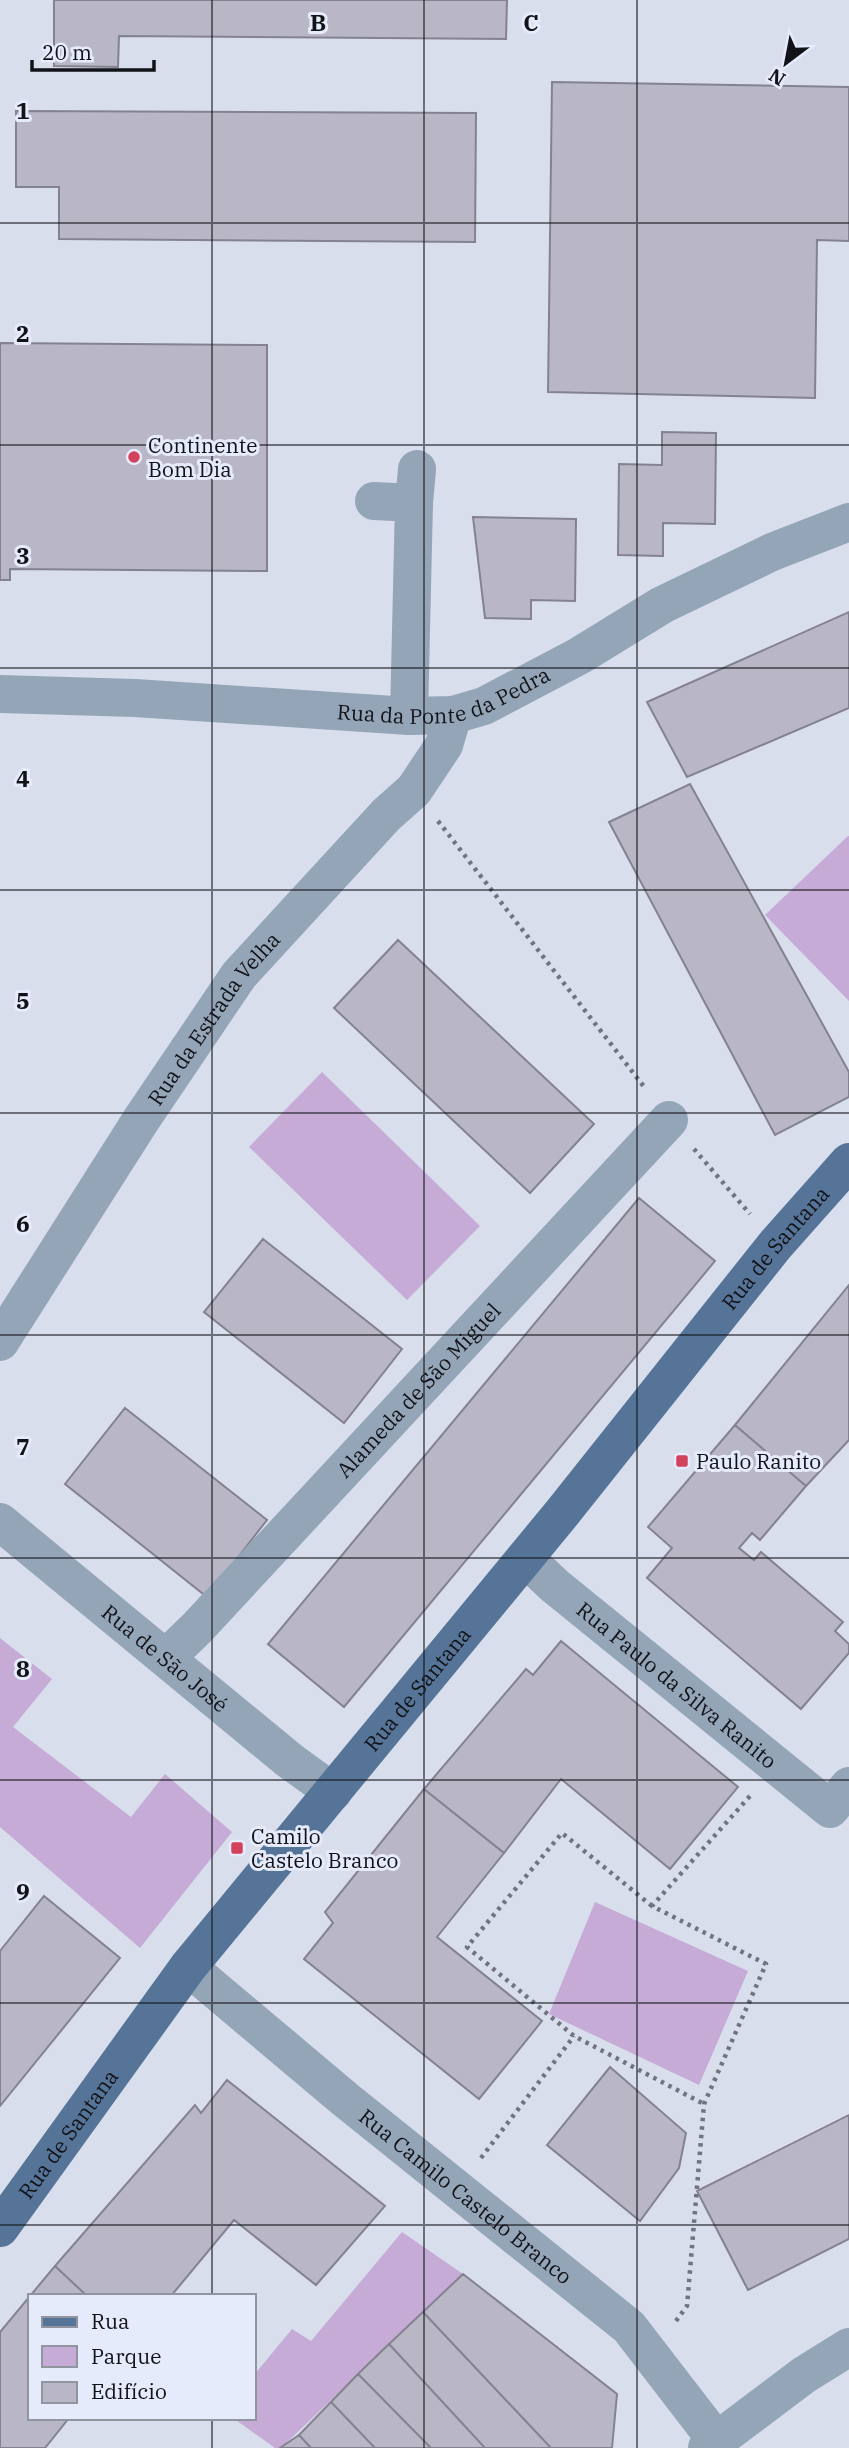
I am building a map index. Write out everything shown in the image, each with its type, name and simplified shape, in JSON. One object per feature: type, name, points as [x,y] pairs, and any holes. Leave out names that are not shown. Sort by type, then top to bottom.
[{"type":"main road","name":"Rua de Santana","points":[[0,2228],[188,1966],[525,1558],[776,1244],[849,1162]]},
{"type":"street","points":[[374,500],[416,486],[409,716]]},
{"type":"street","name":"Rua da Ponte da Pedra","points":[[0,694],[135,698],[409,716],[453,715],[484,706],[515,691],[579,656],[662,605],[772,552],[849,522]]},
{"type":"street","name":"Rua da Estrada Velha","points":[[0,1342],[141,1120],[239,975],[386,815],[414,790],[444,746],[453,715]]},
{"type":"street","name":"Alameda de São Miguel","points":[[166,1658],[197,1628],[669,1120]]},
{"type":"street","name":"Rua de São José","points":[[0,1522],[289,1760],[333,1791]]},
{"type":"street","name":"Rua Paulo da Silva Ranito","points":[[525,1558],[555,1586],[778,1765],[839,1797]]},
{"type":"street","name":"Rua Camilo Castelo Branco","points":[[188,1966],[457,2190],[629,2327],[714,2445]]},
{"type":"street","points":[[714,2445],[804,2375],[849,2347]]},
{"type":"path","points":[[414,790],[669,1120],[776,1244]]},
{"type":"path","points":[[652,1906],[778,1765]]},
{"type":"path","points":[[652,2356],[687,2306],[704,2104],[766,1964],[652,1906],[562,1833],[467,1947],[574,2036],[704,2104]]},
{"type":"path","points":[[457,2190],[574,2036]]},
{"type":"green space","points":[[849,836],[849,1001],[765,915]]},
{"type":"green space","points":[[322,1072],[480,1226],[407,1300],[249,1147]]},
{"type":"green space","points":[[0,1638],[52,1679],[13,1727],[131,1817],[165,1774],[232,1832],[140,1948],[0,1827]]},
{"type":"green space","points":[[595,1902],[748,1971],[699,2085],[549,2014]]},
{"type":"green space","points":[[402,2232],[463,2274],[281,2448],[275,2448],[236,2420],[256,2420],[256,2373],[292,2329],[311,2341]]},
{"type":"building","points":[[54,0],[507,0],[506,39],[119,36],[118,67],[54,66]]},
{"type":"building","points":[[552,82],[849,87],[849,241],[817,240],[815,398],[548,392]]},
{"type":"building","points":[[16,111],[476,113],[475,242],[59,239],[59,187],[16,187]]},
{"type":"building","name":"Continente Bom Dia","points":[[0,343],[267,345],[267,571],[10,569],[10,580],[0,580]]},
{"type":"building","points":[[662,432],[716,433],[715,524],[663,523],[663,556],[618,555],[619,464],[662,465]]},
{"type":"building","points":[[473,517],[576,519],[575,601],[531,600],[531,619],[485,618]]},
{"type":"building","points":[[849,612],[849,708],[687,777],[647,702]]},
{"type":"building","points":[[690,784],[849,1072],[849,1097],[775,1135],[609,822]]},
{"type":"building","points":[[398,940],[594,1124],[530,1193],[334,1008]]},
{"type":"building","points":[[639,1198],[715,1261],[344,1707],[268,1644]]},
{"type":"building","points":[[263,1239],[402,1349],[344,1423],[204,1312]]},
{"type":"building","points":[[849,1285],[849,1440],[806,1486],[735,1425]]},
{"type":"building","points":[[125,1408],[267,1520],[207,1597],[65,1484]]},
{"type":"building","points":[[735,1425],[806,1486],[760,1540],[752,1533],[739,1548],[754,1560],[761,1552],[843,1622],[835,1631],[849,1644],[849,1653],[801,1709],[647,1578],[672,1548],[648,1527]]},
{"type":"building","points":[[561,1641],[738,1787],[670,1869],[561,1779],[504,1853],[424,1789],[526,1669],[533,1675]]},
{"type":"building","points":[[424,1789],[504,1853],[437,1937],[542,2021],[479,2099],[304,1959],[333,1923],[325,1912]]},
{"type":"building","points":[[44,1896],[120,1958],[0,2106],[0,1951]]},
{"type":"building","points":[[610,2067],[686,2133],[679,2168],[640,2221],[547,2145]]},
{"type":"building","points":[[227,2080],[385,2206],[316,2285],[234,2220],[173,2294],[85,2294],[55,2266],[195,2105],[201,2113]]},
{"type":"building","points":[[849,2115],[849,2239],[748,2290],[697,2191]]},
{"type":"building","points":[[55,2266],[85,2294],[32,2294]]},
{"type":"building","points":[[463,2274],[617,2394],[612,2448],[551,2448],[423,2312]]},
{"type":"building","points":[[28,2298],[28,2420],[67,2420],[45,2448],[0,2448],[0,2332]]},
{"type":"building","points":[[423,2312],[551,2448],[485,2448],[389,2344]]},
{"type":"building","points":[[389,2344],[485,2448],[431,2448],[358,2374]]},
{"type":"building","points":[[358,2374],[431,2448],[375,2448],[331,2402]]},
{"type":"building","points":[[331,2402],[375,2448],[311,2448],[299,2435]]},
{"type":"building","points":[[299,2435],[311,2448],[280,2448]]},
{"type":"place","name":"Continente Bom Dia","points":[[134,457]]},
{"type":"place","name":"Paulo Ranito","points":[[682,1461]]},
{"type":"place","name":"Camilo Castelo Branco","points":[[237,1848]]}]
